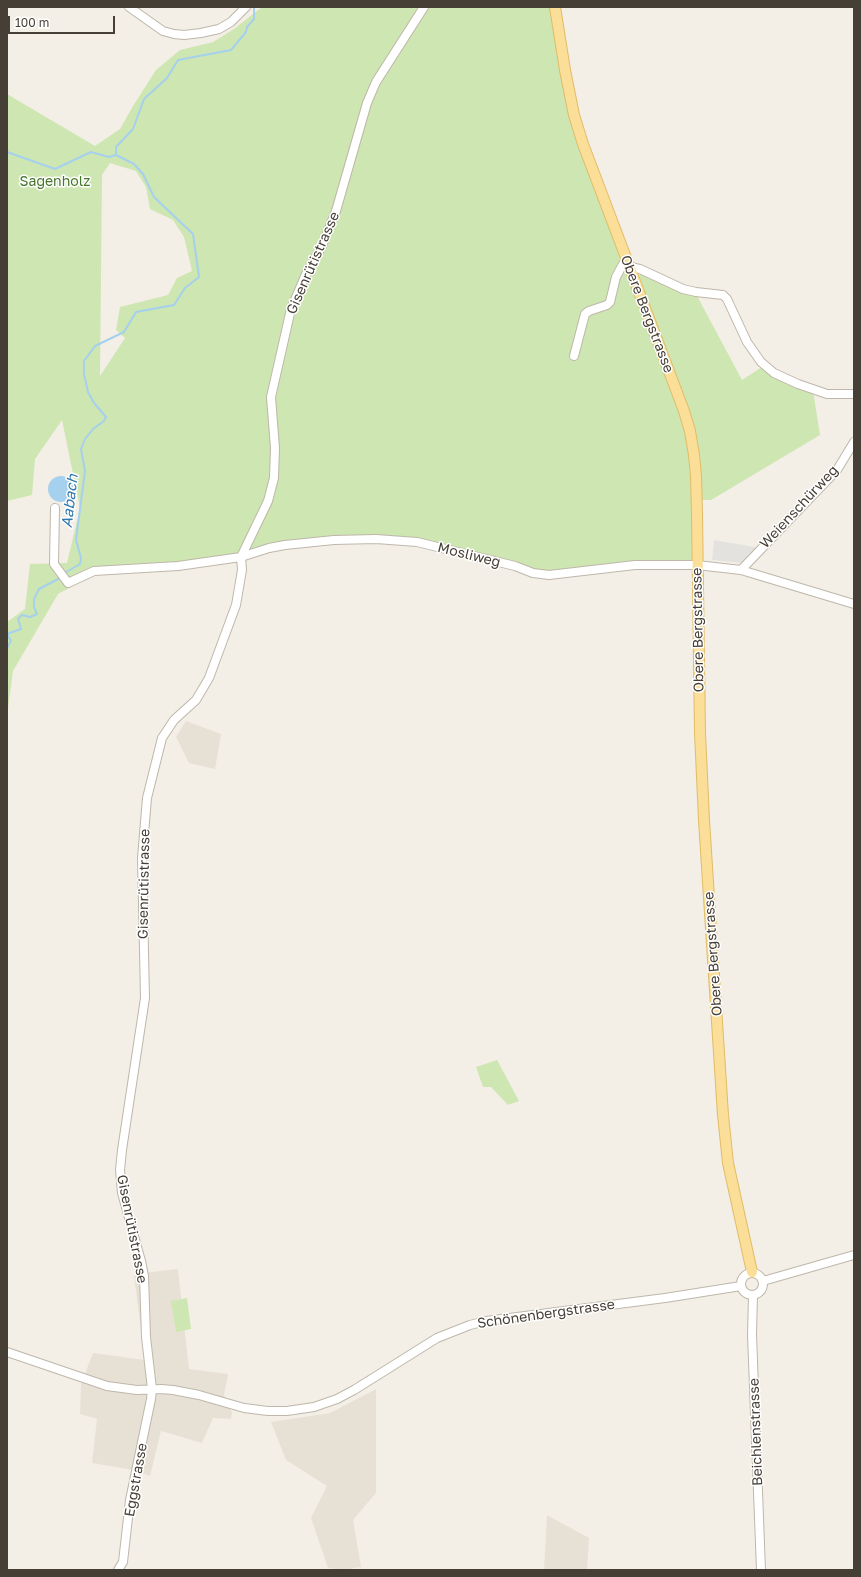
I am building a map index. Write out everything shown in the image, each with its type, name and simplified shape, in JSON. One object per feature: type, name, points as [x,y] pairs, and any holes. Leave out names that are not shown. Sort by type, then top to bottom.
[{"type":"main road","name":"Obere Bergstrasse","points":[[555,7],[574,115],[583,144],[684,411],[690,431],[696,476],[700,733],[704,827],[723,1115],[728,1163],[752,1272]]},
{"type":"street","points":[[129,7],[163,31],[184,35],[219,29],[231,22],[246,7]]},
{"type":"street","name":"Gisenrütistrasse","points":[[152,1389],[146,1337],[144,1276],[142,1261],[122,1193],[120,1170],[144,998],[142,858],[147,798],[162,738],[174,720],[196,700],[210,678],[236,605],[242,570],[240,557],[268,501],[274,478],[275,448],[271,397],[291,309],[306,274],[322,246],[336,211],[370,96],[376,82],[424,7]]},
{"type":"street","points":[[574,356],[585,314],[589,311],[607,305],[612,297],[616,277],[623,264],[629,264],[683,289],[723,295],[727,299],[747,342],[761,362],[774,373],[798,384],[828,394],[854,394]]},
{"type":"street","name":"Weienschürweg","points":[[741,570],[837,470],[854,442]]},
{"type":"street","name":"Mosliweg","points":[[55,508],[54,564],[68,583],[94,571],[178,566],[240,557],[269,548],[286,545],[334,540],[376,539],[418,542],[515,566],[533,573],[549,575],[635,565],[698,565],[741,570],[854,604]]},
{"type":"street","points":[[763,1281],[854,1255]]},
{"type":"street","points":[[752,1272],[759,1275],[763,1281],[761,1290],[753,1295],[745,1293],[740,1286],[743,1276],[752,1272]]},
{"type":"street","name":"Schönenbergstrasse","points":[[7,1352],[107,1386],[137,1390],[173,1390],[187,1392],[254,1409],[287,1411],[314,1407],[328,1403],[343,1396],[437,1338],[470,1325],[486,1321],[665,1298],[740,1286]]},
{"type":"street","name":"Beichlenstrasse","points":[[753,1295],[752,1335],[761,1570]]},
{"type":"street","name":"Eggstrasse","points":[[118,1570],[123,1562],[130,1500],[152,1399],[152,1389]]},
{"type":"shaded area","points":[[714,540],[760,548],[742,563],[712,560]]},
{"type":"shaded area","points":[[186,721],[221,734],[215,769],[189,763],[176,737]]},
{"type":"shaded area","points":[[178,1269],[189,1369],[228,1374],[224,1395],[232,1413],[231,1419],[213,1418],[202,1443],[161,1431],[150,1476],[133,1470],[92,1463],[97,1419],[80,1414],[81,1384],[93,1353],[145,1360],[134,1276],[143,1273]]},
{"type":"shaded area","points":[[376,1389],[376,1493],[353,1520],[361,1567],[343,1570],[328,1568],[311,1518],[327,1486],[286,1460],[271,1422],[330,1413]]},
{"type":"shaded area","points":[[547,1515],[589,1538],[587,1570],[544,1570]]},
{"type":"green space","name":"Sagenholz","points":[[262,7],[553,7],[565,70],[593,170],[687,435],[697,565],[549,575],[418,542],[285,545],[240,557],[101,571],[58,594],[13,671],[7,716],[7,622],[25,609],[30,564],[67,563],[80,508],[62,420],[35,459],[32,495],[7,501],[7,94],[95,146],[120,129],[156,70],[180,50],[213,42],[234,29]],"holes":[[[110,163],[136,171],[146,187],[150,209],[173,220],[184,237],[192,271],[177,278],[168,295],[120,307],[116,330],[125,338],[100,376],[102,175]]]},
{"type":"green space","points":[[642,273],[696,294],[742,380],[762,367],[813,391],[820,435],[711,500],[701,500],[700,464],[639,276]]},
{"type":"green space","points":[[497,1060],[519,1101],[508,1105],[491,1087],[483,1087],[476,1067]]},
{"type":"green space","points":[[187,1298],[191,1329],[176,1332],[171,1301]]},
{"type":"water","points":[[61,476],[70,480],[74,489],[70,498],[61,502],[52,498],[48,489],[52,480]]},
{"type":"waterway","name":"Aabach","points":[[116,155],[116,147],[133,129],[144,99],[167,78],[178,60],[231,50],[246,32],[247,27],[254,19],[254,7]]},
{"type":"waterway","points":[[7,152],[55,169],[91,152],[109,157],[116,155]]},
{"type":"waterway","name":"Aabach","points":[[63,574],[80,564],[81,558],[76,540],[85,471],[81,449],[85,439],[93,429],[104,421],[106,417],[94,403],[88,392],[84,374],[84,361],[95,346],[124,332],[136,312],[174,305],[185,288],[199,277],[193,234],[154,197],[143,174],[134,164],[116,155]]},
{"type":"waterway","name":"Aabach","points":[[7,634],[21,629],[18,619],[22,615],[30,617],[37,614],[34,607],[34,599],[39,589],[60,578]]},
{"type":"waterway","name":"Aabach","points":[[7,634],[11,641],[7,648]]}]
